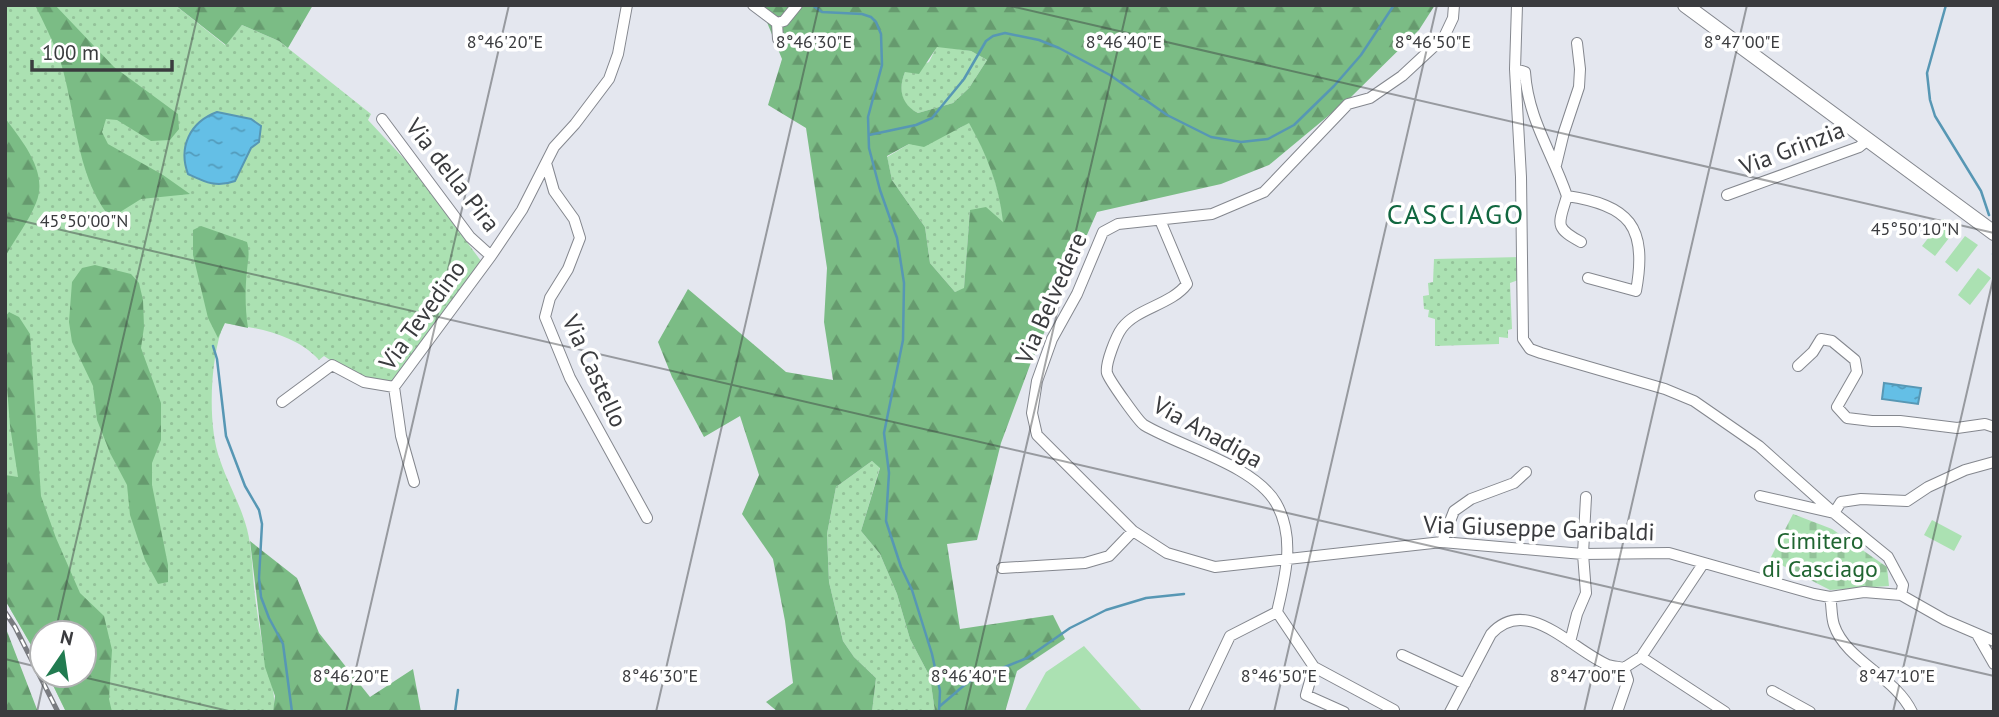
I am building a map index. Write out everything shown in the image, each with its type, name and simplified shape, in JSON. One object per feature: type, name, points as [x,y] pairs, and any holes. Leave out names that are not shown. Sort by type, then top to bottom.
[{"type":"main road","points":[[1685,5],[1991,231]]},
{"type":"street","points":[[491,256],[522,210],[554,147],[609,79],[618,54],[627,5]]},
{"type":"street","points":[[753,5],[777,23],[778,39]]},
{"type":"street","name":"Via Belvedere","points":[[1289,558],[1215,567],[1167,553],[1133,531],[1037,435],[1032,413],[1037,381],[1052,339],[1077,295],[1103,232],[1118,224],[1212,214],[1264,192],[1348,104],[1370,98],[1402,76],[1444,37],[1453,18],[1454,5]]},
{"type":"street","points":[[1517,5],[1515,69],[1521,177],[1523,339],[1530,349],[1665,389],[1694,401],[1759,446],[1888,557],[1903,585],[1900,595]]},
{"type":"street","points":[[777,23],[784,21],[797,6]]},
{"type":"street","points":[[1556,165],[1579,87],[1577,43]]},
{"type":"street","points":[[1515,69],[1525,72],[1538,132],[1556,165],[1567,195],[1560,228],[1562,232],[1581,242]]},
{"type":"street","name":"Via della Pira","points":[[382,118],[470,237],[491,256]]},
{"type":"street","name":"Via Grinzia","points":[[1727,195],[1859,147],[1869,139]]},
{"type":"street","name":"Via Castello","points":[[546,163],[554,191],[574,219],[580,238],[568,270],[550,298],[545,317],[570,378],[647,518]]},
{"type":"street","points":[[1567,195],[1597,200],[1618,210],[1632,224],[1637,239],[1640,272],[1636,290],[1588,278]]},
{"type":"street","name":"Via Anadiga","points":[[1160,220],[1187,284],[1179,295],[1150,308],[1122,328],[1109,358],[1107,373],[1141,424],[1206,453],[1258,482],[1276,503],[1283,523],[1289,558]]},
{"type":"street","name":"Via Tevedino","points":[[414,482],[401,436],[394,387],[491,256]]},
{"type":"street","points":[[1798,366],[1813,352],[1821,339],[1832,341],[1855,360],[1857,372],[1837,407],[1847,418],[1957,428],[1985,424],[1994,427]]},
{"type":"street","points":[[282,401],[332,365],[364,382],[394,387]]},
{"type":"street","points":[[1834,513],[1841,502],[1861,499],[1907,501],[1928,487],[1965,470],[1994,462]]},
{"type":"street","points":[[1442,542],[1454,511],[1471,499],[1514,483],[1525,472]]},
{"type":"street","points":[[1760,496],[1834,513]]},
{"type":"street","points":[[1570,642],[1586,593],[1583,554],[1586,497]]},
{"type":"street","points":[[1002,568],[1084,563],[1110,556],[1133,531]]},
{"type":"street","name":"Via Giuseppe Garibaldi","points":[[1289,558],[1442,542],[1583,554],[1669,553],[1830,597]]},
{"type":"street","points":[[1289,558],[1277,612],[1314,667],[1395,711]]},
{"type":"street","points":[[1450,712],[1492,634],[1500,625],[1513,620],[1534,621],[1608,665],[1624,668],[1640,657],[1703,564]]},
{"type":"street","points":[[1912,712],[1908,703],[1892,685],[1848,648],[1834,625],[1830,597],[1864,592],[1900,595],[1978,636],[1994,640]]},
{"type":"street","points":[[1194,712],[1230,636],[1277,612]]},
{"type":"street","points":[[1978,636],[1994,664]]},
{"type":"street","points":[[1402,655],[1465,684]]},
{"type":"street","points":[[1640,657],[1725,712]]},
{"type":"street","points":[[1314,667],[1306,695],[1344,712]]},
{"type":"street","points":[[1616,712],[1628,680],[1624,668]]},
{"type":"street","points":[[1772,691],[1810,712]]},
{"type":"green space","points":[[5,5],[175,5],[225,45],[242,25],[279,41],[371,114],[368,120],[409,164],[481,261],[394,381],[365,378],[324,356],[319,360],[287,338],[250,327],[224,323],[213,372],[213,429],[220,460],[249,536],[263,650],[274,696],[273,712],[66,712],[55,689],[98,689],[98,619],[28,619],[28,640],[5,600]]},
{"type":"green space","points":[[35,5],[55,5],[114,67],[178,114],[179,129],[170,140],[151,141],[117,120],[106,119],[102,132],[108,144],[163,175],[190,194],[141,199],[117,214],[108,215],[89,180],[60,60]]},
{"type":"green space","points":[[175,5],[313,5],[288,48],[279,41],[242,25],[226,45]]},
{"type":"green space","points":[[760,5],[1435,5],[1419,30],[1351,97],[1269,165],[1221,184],[1097,212],[1030,365],[1001,443],[977,540],[947,544],[960,629],[1053,615],[1065,639],[1017,671],[1005,712],[935,712],[930,677],[910,639],[897,594],[880,554],[861,531],[880,468],[872,461],[836,487],[827,534],[829,582],[843,641],[854,657],[876,678],[872,712],[778,712],[766,702],[793,683],[773,559],[742,514],[759,475],[740,416],[704,437],[672,377],[658,342],[688,289],[786,372],[833,380],[824,322],[827,268],[806,128],[768,105],[782,59]],"holes":[[[937,47],[971,51],[987,60],[969,88],[953,103],[918,113],[902,96],[903,78],[905,72],[919,74]],[[969,123],[991,171],[999,195],[1003,222],[986,207],[970,210],[964,288],[955,292],[930,263],[925,227],[892,180],[887,156],[909,144],[924,147]]]},
{"type":"green space","points":[[937,46],[971,51],[987,60],[969,88],[953,103],[918,113],[904,101],[901,90],[903,78],[905,72],[929,62]]},
{"type":"green space","points":[[5,118],[32,158],[39,180],[39,191],[30,216],[5,257]]},
{"type":"green space","points":[[969,122],[992,171],[1004,223],[970,210],[964,289],[955,292],[930,263],[925,227],[892,180],[887,157],[909,144],[960,128]]},
{"type":"green space","points":[[1943,219],[1956,229],[1935,256],[1922,246]]},
{"type":"green space","points":[[201,226],[247,242],[248,246],[248,328],[225,323],[218,338],[208,318],[193,255],[193,230]]},
{"type":"green space","points":[[1965,236],[1978,245],[1957,272],[1945,262]]},
{"type":"green space","points":[[1521,257],[1521,279],[1510,283],[1512,329],[1508,330],[1508,338],[1499,337],[1499,344],[1435,346],[1435,319],[1428,317],[1429,310],[1424,309],[1423,296],[1429,295],[1428,283],[1433,282],[1434,259]]},
{"type":"green space","points":[[95,265],[131,274],[139,283],[143,300],[144,327],[141,348],[161,403],[161,440],[152,463],[152,485],[168,565],[168,582],[158,584],[145,560],[130,515],[127,485],[97,420],[93,386],[72,342],[69,322],[72,282],[82,268]]},
{"type":"green space","points":[[1978,268],[1991,278],[1970,305],[1958,295]]},
{"type":"green space","points":[[9,312],[19,317],[30,334],[41,496],[80,593],[104,616],[112,650],[109,699],[112,712],[66,712],[55,689],[98,689],[98,619],[28,619],[28,640],[5,600],[5,475],[18,477],[10,426],[5,317]]},
{"type":"green space","points":[[872,461],[880,467],[861,531],[880,554],[897,594],[910,639],[930,677],[935,712],[872,712],[876,678],[854,657],[843,641],[829,582],[827,534],[836,487]]},
{"type":"green space","name":"Cimitero di Casciago","points":[[1793,514],[1832,529],[1887,567],[1889,586],[1830,590],[1770,559]]},
{"type":"green space","points":[[1932,520],[1962,536],[1954,551],[1924,535]]},
{"type":"green space","points":[[250,541],[297,578],[319,633],[370,697],[413,669],[421,712],[273,712],[275,696],[265,667]]},
{"type":"green space","points":[[5,626],[38,712],[5,712]]},
{"type":"green space","points":[[1084,646],[1143,712],[1024,712],[1046,672]]},
{"type":"water","points":[[217,112],[251,119],[261,126],[259,142],[251,148],[235,181],[222,184],[205,182],[188,174],[185,164],[186,145],[193,129]]},
{"type":"water","points":[[1884,383],[1921,388],[1918,404],[1882,399]]},
{"type":"waterway","points":[[812,5],[822,12],[871,17],[881,34],[882,65],[868,117],[869,148],[897,238],[904,283],[903,340],[884,433],[889,473],[886,521],[932,654],[940,691],[939,712]]},
{"type":"waterway","points":[[869,135],[916,125],[932,118],[964,79],[986,41],[1005,33],[1039,40],[1059,48],[1110,75],[1167,115],[1211,137],[1241,142],[1268,139],[1294,125],[1334,86],[1361,55],[1394,5]]},
{"type":"waterway","points":[[1946,5],[1927,73],[1930,100],[1935,116],[1981,191],[1989,215]]},
{"type":"waterway","points":[[213,346],[217,359],[226,436],[245,486],[259,510],[262,524],[259,578],[261,597],[283,644],[292,712]]},
{"type":"waterway","points":[[940,706],[968,682],[1027,658],[1070,628],[1106,610],[1146,598],[1184,594]]},
{"type":"waterway","points":[[455,712],[458,690]]},
{"type":"railway","points":[[5,612],[58,712]]},
{"type":"district","name":"CASCIAGO","points":[[1456,213]]}]
